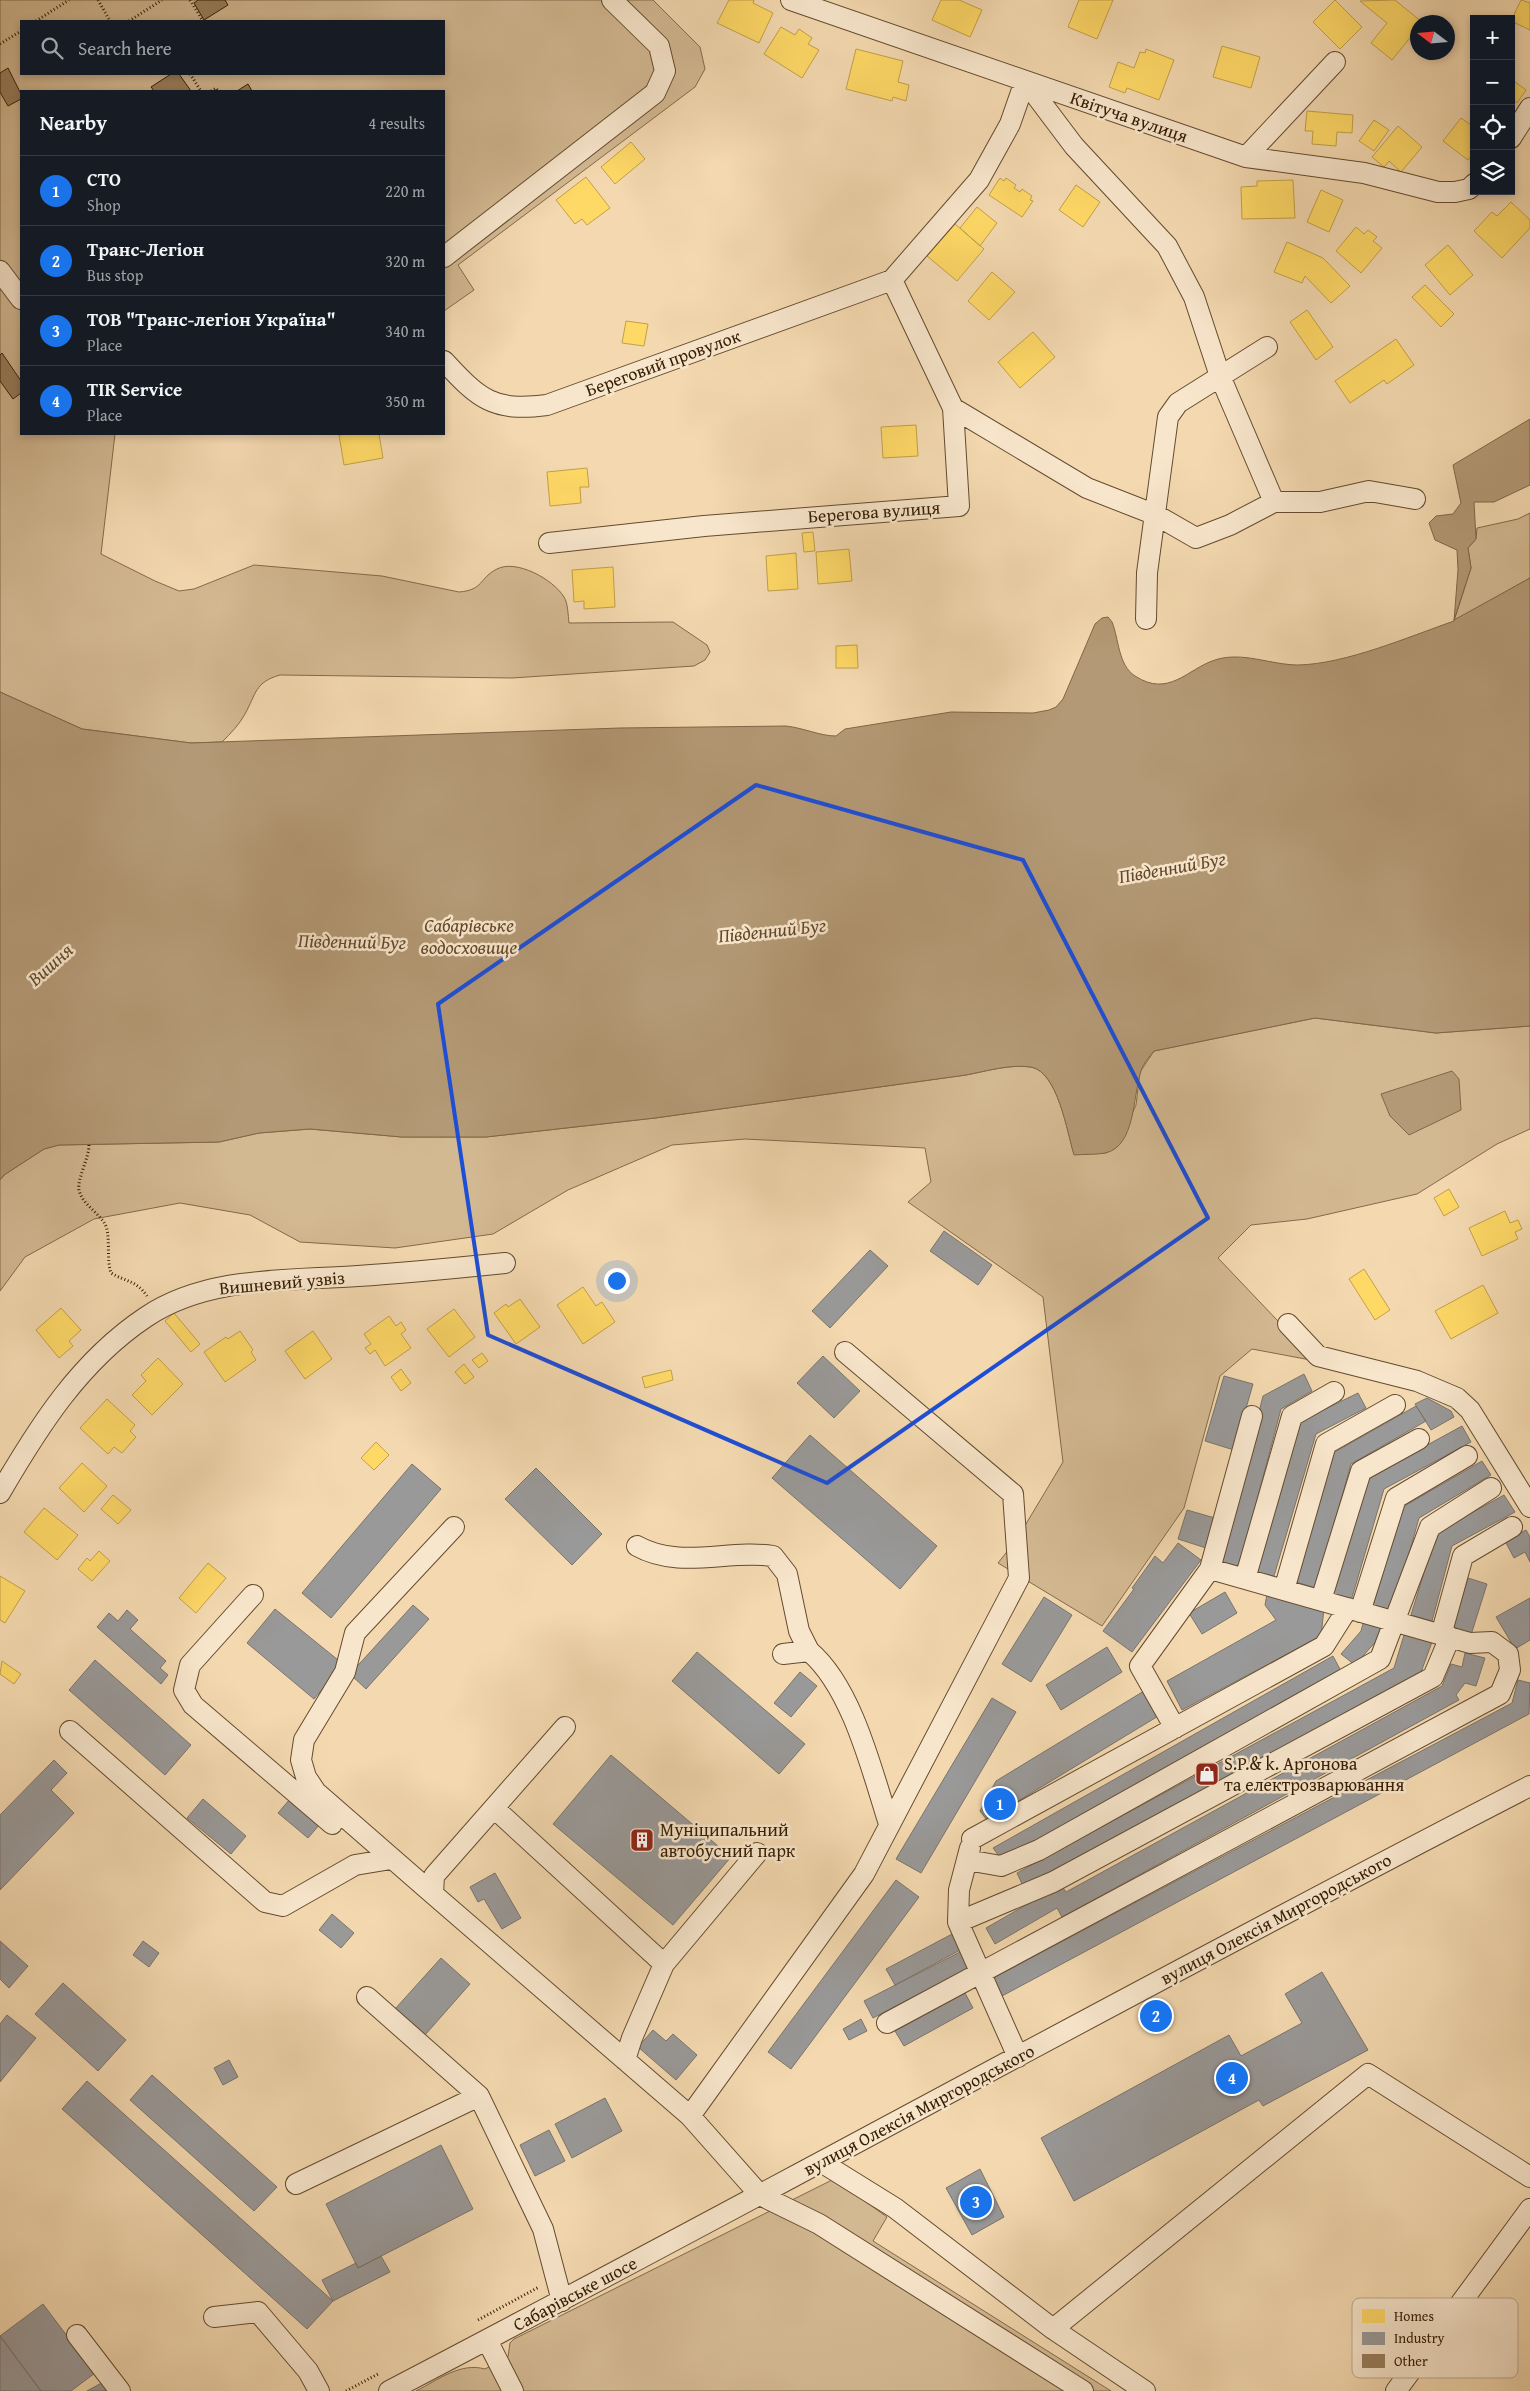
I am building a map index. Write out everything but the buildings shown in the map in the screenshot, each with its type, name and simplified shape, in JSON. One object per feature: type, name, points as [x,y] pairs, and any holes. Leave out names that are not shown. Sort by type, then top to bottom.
[{"type":"street","points":[[445,256],[656,93],[665,70],[659,46],[612,0]]},
{"type":"street","name":"Квітуча вулиця","points":[[791,0],[1246,157],[1364,173],[1438,192],[1455,192],[1470,188]]},
{"type":"street","points":[[1246,157],[1335,62]]},
{"type":"street","points":[[892,280],[978,180],[1010,124],[1025,82]]},
{"type":"street","points":[[1025,82],[1074,146],[1167,246],[1194,297],[1220,376],[1274,502]]},
{"type":"street","points":[[1515,132],[1530,108]]},
{"type":"street","points":[[0,271],[20,298]]},
{"type":"street","name":"Береговий провулок","points":[[445,362],[472,391],[487,400],[517,407],[547,404],[892,280]]},
{"type":"street","name":"Берегова вулиця","points":[[549,543],[704,526],[959,506],[953,408],[892,280]]},
{"type":"street","points":[[1146,619],[1147,573],[1168,417],[1178,403],[1267,347]]},
{"type":"street","points":[[953,408],[1087,488],[1156,515],[1196,538],[1230,524],[1274,502],[1320,502],[1369,490],[1415,499]]},
{"type":"street","name":"Вишневий узвіз","points":[[0,1493],[46,1417],[68,1388],[118,1338],[146,1317],[191,1295],[245,1284],[418,1272],[505,1263]]},
{"type":"street","points":[[1288,1324],[1318,1356],[1417,1381],[1457,1398],[1470,1410],[1530,1507]]},
{"type":"street","points":[[690,2116],[864,1874],[1019,1578],[1013,1494],[845,1352]]},
{"type":"street","points":[[1245,1579],[1292,1416],[1334,1392]]},
{"type":"street","points":[[1284,1590],[1326,1444],[1395,1405]]},
{"type":"street","points":[[1175,1728],[1140,1666],[1210,1569],[1252,1416]]},
{"type":"street","points":[[1321,1600],[1361,1470],[1419,1439]]},
{"type":"street","points":[[1018,2057],[958,1922],[959,1890],[974,1832],[1175,1728],[1324,1646],[1354,1610],[1396,1498],[1467,1456]]},
{"type":"street","points":[[967,1860],[1002,1866],[1047,1846],[1380,1659],[1430,1527],[1491,1488]]},
{"type":"street","points":[[454,1527],[356,1633],[345,1672],[304,1740],[301,1760],[306,1776],[316,1792],[391,1859],[690,2116],[760,2195],[819,2224],[1082,2391]]},
{"type":"street","points":[[958,1922],[1053,1882],[1433,1677],[1446,1636],[1463,1556],[1512,1527]]},
{"type":"street","points":[[637,1546],[660,1555],[681,1558],[744,1554],[773,1556],[787,1574],[799,1631],[809,1651],[823,1663],[855,1720],[890,1824]]},
{"type":"street","points":[[887,2023],[1500,1694],[1510,1670],[1508,1654],[1492,1642],[1470,1643],[1210,1569]]},
{"type":"street","points":[[253,1595],[190,1665],[185,1678],[184,1690],[194,1705],[350,1840],[391,1859]]},
{"type":"street","points":[[783,1654],[809,1651]]},
{"type":"street","points":[[432,1894],[434,1876],[565,1727]]},
{"type":"street","points":[[70,1731],[265,1902],[283,1906],[355,1865],[391,1859]]},
{"type":"street","name":"вулиця Олексія Миргородського","points":[[760,2195],[1317,1896],[1530,1786]]},
{"type":"street","points":[[494,1808],[664,1964]]},
{"type":"street","points":[[625,2060],[632,2038],[664,1964],[757,1852]]},
{"type":"street","points":[[366,1997],[479,2096],[543,2229],[562,2301]]},
{"type":"street","points":[[1052,2329],[1368,2074],[1530,2177]]},
{"type":"street","points":[[296,2184],[479,2096]]},
{"type":"street","points":[[821,2162],[895,2208],[1052,2329],[1144,2391]]},
{"type":"street","name":"Сабарівське шосе","points":[[389,2391],[760,2195]]},
{"type":"street","points":[[1464,2298],[1530,2209]]},
{"type":"street","points":[[214,2317],[258,2312],[308,2371],[320,2391]]},
{"type":"street","points":[[76,2335],[120,2391]]},
{"type":"street","points":[[487,2340],[514,2391]]},
{"type":"street","points":[[1396,2391],[1406,2378]]},
{"type":"path","points":[[38,20],[69,0]]},
{"type":"path","points":[[98,0],[109,20]]},
{"type":"path","points":[[132,20],[162,0]]},
{"type":"path","points":[[190,0],[202,20]]},
{"type":"path","points":[[0,44],[20,31]]},
{"type":"path","points":[[191,75],[200,90]]},
{"type":"path","points":[[89,1145],[89,1158],[81,1176],[79,1190],[87,1204],[106,1224],[108,1264],[111,1273],[122,1280],[136,1283],[141,1287]]},
{"type":"highlighted area","points":[[756,785],[1023,860],[1208,1218],[827,1483],[488,1335],[438,1004]]},
{"type":"shaded area","points":[[0,0],[653,0],[700,47],[705,69],[695,87],[458,265],[474,290],[445,310],[445,90],[20,90],[20,435],[115,435],[101,554],[179,591],[194,589],[254,565],[382,576],[459,592],[473,589],[491,572],[497,569],[514,567],[534,572],[559,590],[566,602],[569,623],[673,622],[707,645],[710,652],[705,660],[694,666],[512,678],[280,675],[261,685],[240,722],[222,742],[191,743],[82,729],[0,692]]},
{"type":"shaded area","points":[[1530,513],[1530,578],[1454,621],[1471,568],[1468,548],[1476,539],[1477,528],[1518,519]]},
{"type":"shaded area","points":[[1315,1018],[1436,1033],[1530,1026],[1530,1129],[1497,1144],[1417,1194],[1307,1219],[1251,1225],[1218,1258],[1316,1361],[1252,1349],[1220,1376],[1184,1508],[1102,1626],[998,1563],[1017,1539],[1063,1462],[1043,1297],[908,1202],[931,1182],[925,1148],[745,1139],[672,1145],[568,1190],[493,1234],[395,1248],[300,1242],[250,1215],[180,1203],[94,1219],[25,1257],[0,1291],[0,1180],[4,1175],[44,1149],[59,1145],[219,1142],[259,1133],[310,1129],[402,1137],[486,1137],[655,1118],[1023,1066],[1040,1071],[1055,1091],[1074,1154],[1106,1153],[1117,1147],[1136,1105],[1140,1072],[1154,1051]]},
{"type":"shaded area","points":[[834,2179],[887,2217],[873,2241],[1111,2391],[416,2391],[458,2370],[476,2367],[485,2369],[508,2357],[510,2343],[514,2339]]},
{"type":"water","points":[[1530,419],[1530,485],[1494,502],[1474,502],[1476,539],[1468,548],[1471,568],[1454,620],[1458,570],[1457,550],[1435,540],[1429,523],[1436,516],[1453,514],[1461,503],[1453,465]]},
{"type":"water","name":"Сабарівське водосховище","points":[[1530,578],[1530,1026],[1436,1033],[1315,1018],[1154,1051],[1141,1071],[1132,1118],[1123,1141],[1115,1149],[1097,1154],[1074,1155],[1060,1104],[1048,1080],[1040,1071],[1031,1067],[1015,1066],[966,1075],[655,1118],[486,1137],[402,1137],[310,1129],[259,1133],[219,1142],[59,1145],[44,1149],[4,1175],[0,1180],[0,692],[82,729],[191,743],[620,728],[786,726],[836,736],[845,729],[951,712],[1033,713],[1056,707],[1063,699],[1095,624],[1102,618],[1108,617],[1112,622],[1122,659],[1129,671],[1147,682],[1158,684],[1177,680],[1205,664],[1225,658],[1236,657],[1298,665],[1336,660],[1377,649],[1454,620]]},
{"type":"water","points":[[1452,1071],[1459,1079],[1461,1110],[1409,1135],[1390,1116],[1381,1094]]},
{"type":"place","name":"S.P.& k. Аргонова та електрозварювання","points":[[1207,1774]]},
{"type":"place","name":"СТО","points":[[1000,1804]]},
{"type":"place","name":"Муніципальний автобусний парк","points":[[642,1840]]},
{"type":"place","name":"Транс-Легіон","points":[[1156,2016]]},
{"type":"place","name":"TIR Service","points":[[1232,2078]]},
{"type":"place","name":"ТОВ \"Транс-легіон Україна\"","points":[[976,2202]]},
{"type":"water label","name":"Південний Буг","points":[[1172,867]]},
{"type":"water label","name":"Південний Буг","points":[[772,930]]},
{"type":"water label","name":"Південний Буг","points":[[352,941]]},
{"type":"water label","name":"Вишня","points":[[50,964]]}]
